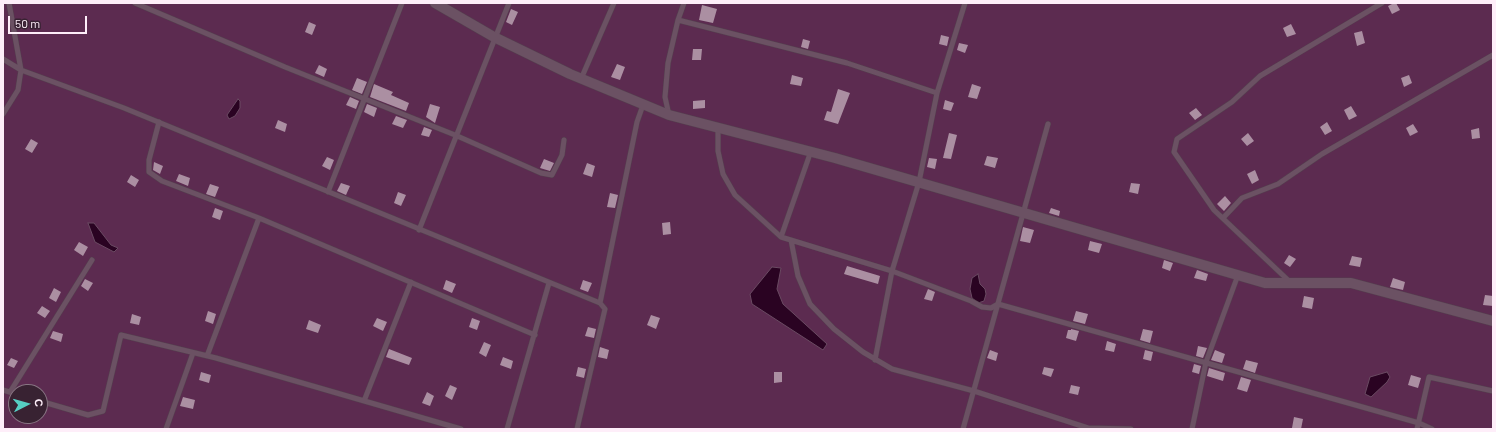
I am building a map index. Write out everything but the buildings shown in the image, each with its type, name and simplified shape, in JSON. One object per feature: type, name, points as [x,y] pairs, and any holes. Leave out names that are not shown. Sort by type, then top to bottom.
[{"type":"street","points":[[435,3],[494,37],[581,79],[669,116],[811,151],[1265,283],[1351,283],[1493,321]]},
{"type":"lane","points":[[3,114],[18,90],[21,70],[8,3]]},
{"type":"lane","points":[[135,3],[285,67],[455,135],[541,173],[552,175],[562,154],[564,140]]},
{"type":"lane","points":[[328,192],[402,3]]},
{"type":"lane","points":[[418,230],[494,37],[509,3]]},
{"type":"lane","points":[[581,79],[614,3]]},
{"type":"lane","points":[[669,116],[665,97],[668,63],[678,20],[684,3]]},
{"type":"lane","points":[[876,360],[892,271],[920,182],[937,93],[965,3]]},
{"type":"lane","points":[[1291,283],[1214,210],[1174,152],[1177,139],[1232,102],[1260,76],[1382,3]]},
{"type":"lane","points":[[678,20],[847,63],[937,93]]},
{"type":"lane","points":[[1223,218],[1242,198],[1278,184],[1322,154],[1493,55]]},
{"type":"lane","points":[[3,58],[21,70],[158,122],[418,230],[600,303],[605,309],[577,429]]},
{"type":"lane","points":[[600,303],[637,122],[643,105]]},
{"type":"lane","points":[[158,122],[149,160],[149,172],[162,181],[259,218],[534,335]]},
{"type":"lane","points":[[963,429],[1048,124]]},
{"type":"lane","points":[[718,128],[718,151],[723,174],[735,195],[781,237],[892,271],[971,301],[982,307],[991,308],[998,304],[1419,423],[1432,429]]},
{"type":"lane","points":[[781,237],[811,151]]},
{"type":"lane","points":[[207,356],[259,218]]},
{"type":"lane","points":[[791,240],[798,276],[810,304],[834,328],[863,352],[892,369],[974,391],[1088,428],[1131,429]]},
{"type":"lane","points":[[15,384],[92,260]]},
{"type":"lane","points":[[1192,429],[1206,362],[1238,275]]},
{"type":"lane","points":[[364,401],[411,282]]},
{"type":"lane","points":[[507,429],[549,283]]},
{"type":"lane","points":[[48,403],[88,415],[103,411],[121,335],[207,356],[461,429]]},
{"type":"lane","points":[[166,429],[193,353]]},
{"type":"lane","points":[[1417,429],[1429,377],[1493,391]]},
{"type":"shaded area","points":[[3,3],[1493,3],[1493,429],[3,429]]},
{"type":"shaded area","points":[[238,99],[240,101],[240,108],[235,116],[229,119],[227,115]]},
{"type":"shaded area","points":[[88,223],[94,223],[111,245],[118,248],[114,252],[95,242]]},
{"type":"shaded area","points":[[772,267],[781,268],[777,289],[783,304],[827,344],[823,350],[752,304],[750,294]]},
{"type":"shaded area","points":[[978,274],[980,284],[985,289],[986,294],[984,301],[978,303],[972,298],[970,289],[972,278]]},
{"type":"shaded area","points":[[1387,372],[1390,377],[1387,382],[1371,397],[1365,394],[1370,377]]}]
